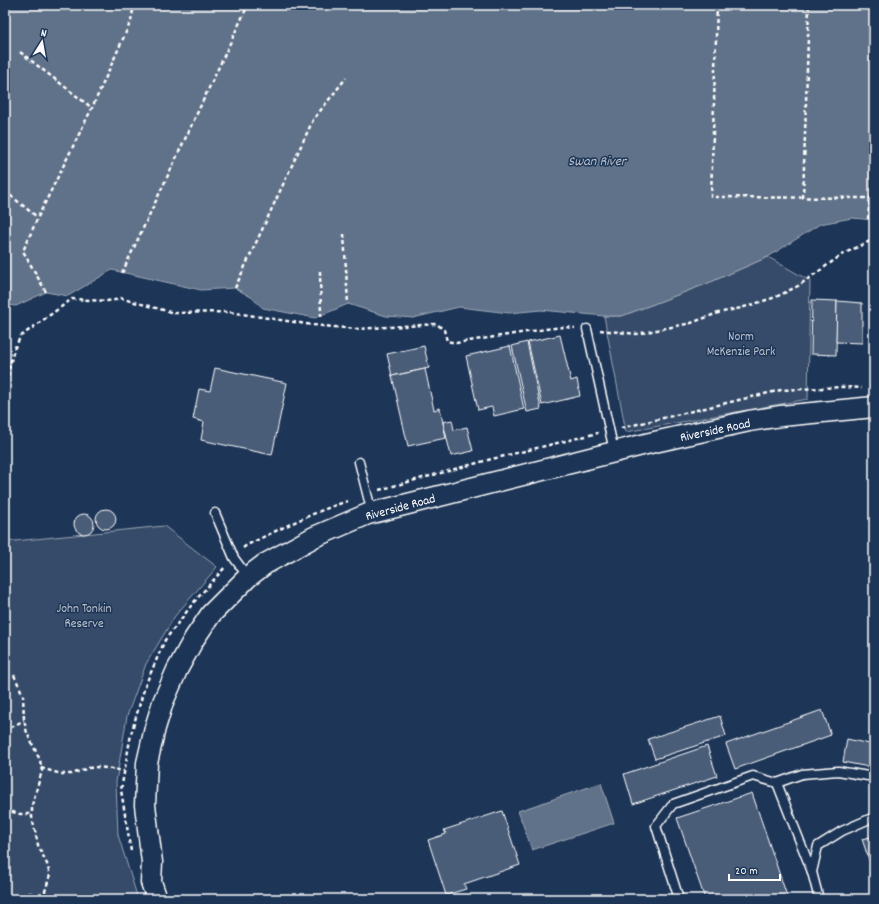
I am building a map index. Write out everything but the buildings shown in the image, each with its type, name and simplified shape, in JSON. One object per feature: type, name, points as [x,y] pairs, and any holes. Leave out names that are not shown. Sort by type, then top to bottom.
[{"type":"street","name":"Riverside Road","points":[[157,899],[142,860],[147,763],[163,702],[177,670],[194,638],[212,614],[248,577],[265,564],[370,504],[742,423],[781,416],[874,407]]},
{"type":"street","name":"Riverside Road","points":[[142,860],[165,882],[171,899]]},
{"type":"lane","points":[[587,329],[614,451]]},
{"type":"lane","points":[[359,462],[370,504]]},
{"type":"lane","points":[[216,513],[234,558],[248,577]]},
{"type":"lane","points":[[680,899],[656,826],[673,804],[753,776],[777,783],[802,774],[838,771],[874,777]]},
{"type":"lane","points":[[777,783],[812,872],[819,899]]},
{"type":"lane","points":[[812,872],[818,846],[842,830],[874,817]]},
{"type":"path","points":[[46,292],[23,252],[38,217],[92,108],[131,21],[134,5]]},
{"type":"path","points":[[122,273],[248,5]]},
{"type":"path","points":[[253,5],[259,8],[260,5]]},
{"type":"path","points":[[717,5],[711,197],[870,198]]},
{"type":"path","points":[[803,198],[809,5]]},
{"type":"path","points":[[20,52],[92,108]]},
{"type":"path","points":[[235,288],[313,120],[346,78]]},
{"type":"path","points":[[5,191],[38,217]]},
{"type":"path","points":[[868,219],[870,198],[874,194]]},
{"type":"path","points":[[5,411],[9,369],[14,349],[21,336],[72,298],[107,301],[120,298],[174,313],[229,312],[314,325],[356,329],[437,324],[444,330],[447,341],[456,343],[564,327],[637,334],[691,323],[718,313],[741,308],[776,297],[798,286],[843,254],[872,240],[871,230],[874,230]]},
{"type":"path","points":[[344,234],[348,304]]},
{"type":"path","points":[[320,271],[321,316]]},
{"type":"path","points":[[142,860],[129,845],[121,790],[131,734],[145,686],[165,640],[199,596],[247,545],[331,506],[370,504],[488,460],[781,390],[843,387],[865,388]]},
{"type":"path","points":[[14,675],[23,695],[24,720],[27,733],[40,760],[42,771],[32,805],[32,814],[38,844],[50,875],[43,899],[38,895],[30,894],[24,899]]},
{"type":"path","points":[[5,731],[24,720]]},
{"type":"path","points":[[41,768],[61,774],[72,774],[88,768],[99,767],[124,771]]},
{"type":"path","points":[[5,810],[20,814],[32,814]]},
{"type":"green space","name":"Norm McKenzie Park","points":[[768,257],[810,281],[808,399],[626,432],[604,316],[622,316],[706,284]]},
{"type":"green space","name":"John Tonkin Reserve","points":[[164,526],[217,567],[175,616],[146,664],[127,716],[116,782],[118,835],[138,899],[5,899],[5,542]]},
{"type":"water","name":"Swan River","points":[[5,5],[874,5],[874,220],[852,218],[820,224],[768,257],[706,284],[622,316],[604,316],[541,310],[509,313],[459,307],[413,318],[386,316],[348,304],[315,318],[263,308],[251,297],[235,288],[201,290],[112,270],[68,296],[46,292],[16,306],[5,305]]},
{"type":"water","points":[[601,783],[614,823],[532,850],[518,811]]}]
